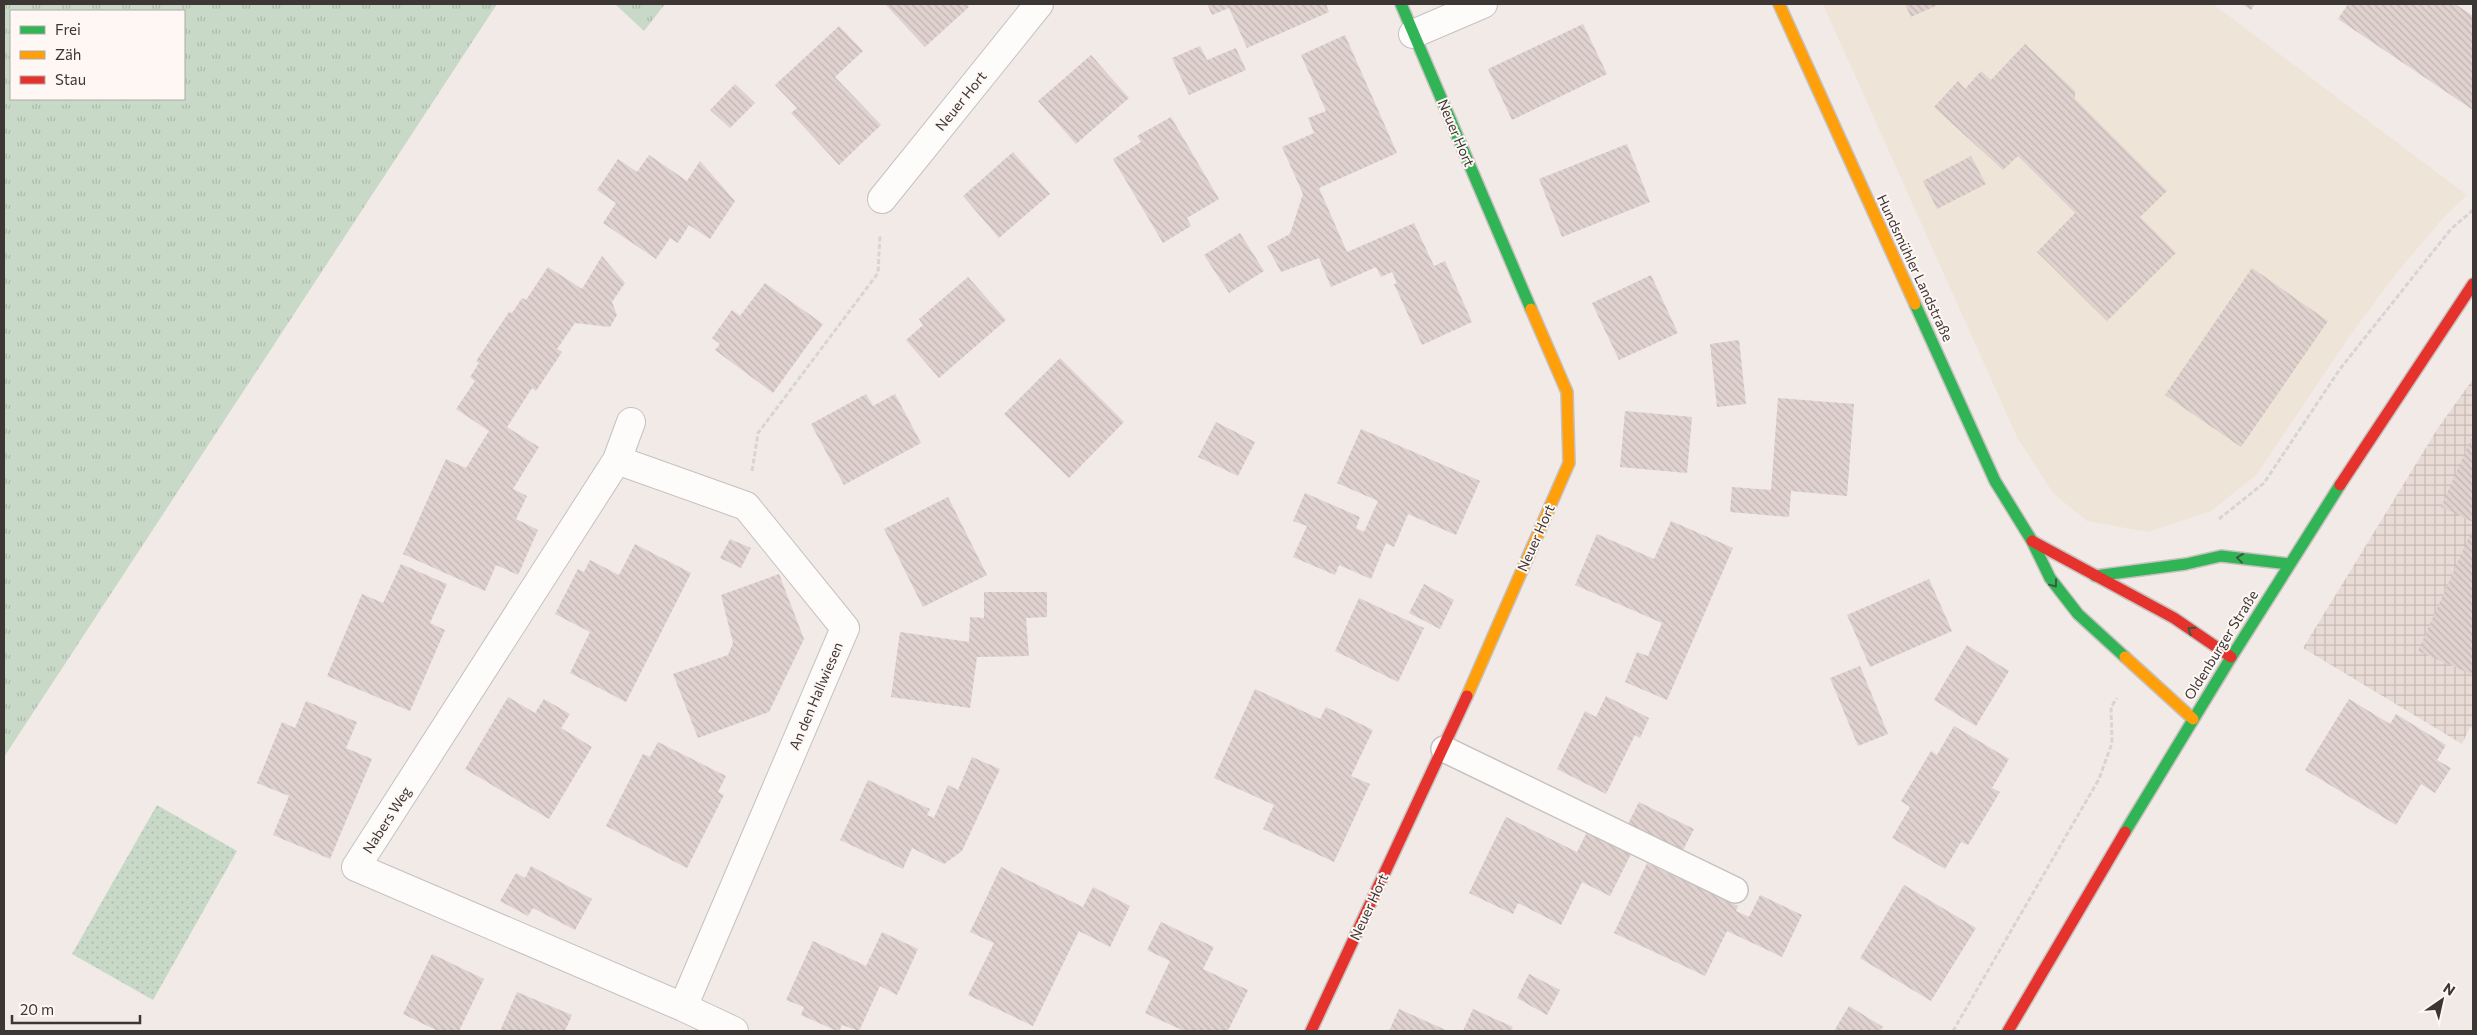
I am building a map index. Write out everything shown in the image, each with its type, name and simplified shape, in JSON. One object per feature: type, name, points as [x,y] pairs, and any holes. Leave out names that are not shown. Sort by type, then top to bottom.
[{"type":"street","name":"Neuer Hort","points":[[882,199],[1040,4]]},
{"type":"street","name":"Neuer Hort","points":[[1311,1031],[1444,749],[1569,463],[1567,401],[1563,383],[1401,4]]},
{"type":"street","points":[[1413,34],[1483,4]]},
{"type":"street","name":"Hundsmühler Landstraße","points":[[1778,4],[1995,481],[2032,541],[2050,578],[2078,614],[2193,718]]},
{"type":"street","name":"Oldenburger Straße","points":[[2008,1031],[2193,718],[2350,466],[2473,284]]},
{"type":"street","name":"Nabers Weg","points":[[631,422],[617,460],[356,866],[683,1007],[734,1031]]},
{"type":"street","points":[[617,460],[746,506]]},
{"type":"street","name":"An den Hallwiesen","points":[[683,1007],[845,628],[746,506]]},
{"type":"street","name":"Hundsmühler Landstraße","points":[[2032,541],[2174,618],[2231,657]]},
{"type":"street","points":[[2095,576],[2186,564],[2221,556],[2289,564]]},
{"type":"lane","points":[[1444,749],[1735,890]]},
{"type":"path","points":[[746,506],[758,433],[878,273],[882,199]]},
{"type":"shaded area","points":[[1823,4],[2213,4],[2467,195],[2443,218],[2398,271],[2354,330],[2256,475],[2211,511],[2148,532],[2087,521],[2053,493],[2017,437]]},
{"type":"shaded area","points":[[2473,379],[2473,729],[2470,727],[2462,744],[2303,648],[2438,428]]},
{"type":"green space","points":[[4,4],[497,4],[4,757]]},
{"type":"green space","points":[[615,4],[665,4],[644,31]]},
{"type":"green space","points":[[157,805],[237,851],[153,1000],[72,954]]},
{"type":"building","points":[[885,4],[966,4],[969,7],[925,47]]},
{"type":"building","points":[[1207,4],[1326,4],[1329,12],[1247,48],[1229,8],[1212,15]]},
{"type":"building","points":[[1905,4],[1940,4],[1911,17]]},
{"type":"building","points":[[2242,4],[2255,4],[2251,10]]},
{"type":"building","points":[[2348,4],[2455,4],[2473,16],[2473,110],[2338,19]]},
{"type":"building","points":[[1583,24],[1607,74],[1512,120],[1488,69]]},
{"type":"building","points":[[839,26],[863,51],[835,77],[881,125],[839,165],[791,113],[797,108],[775,85]]},
{"type":"building","points":[[1345,35],[1397,153],[1319,188],[1347,252],[1414,223],[1434,266],[1445,261],[1472,322],[1422,345],[1394,284],[1397,283],[1392,272],[1381,277],[1376,267],[1331,287],[1319,258],[1281,272],[1267,246],[1290,234],[1303,194],[1282,147],[1314,133],[1308,118],[1326,111],[1301,55]]},
{"type":"building","points":[[2025,44],[2075,91],[2075,99],[2167,191],[2140,217],[2176,253],[2107,321],[2037,252],[2075,213],[2018,156],[2003,170],[1934,107],[1958,81],[1965,89],[1981,71],[1991,80]]},
{"type":"building","points":[[1200,46],[1207,60],[1236,48],[1246,70],[1189,95],[1172,58]]},
{"type":"building","points":[[1091,55],[1129,98],[1076,144],[1038,101]]},
{"type":"building","points":[[735,84],[755,103],[730,128],[710,110]]},
{"type":"building","points":[[1171,117],[1219,199],[1187,218],[1191,226],[1163,243],[1113,159],[1141,142],[1137,136]]},
{"type":"building","points":[[1627,144],[1650,202],[1562,237],[1539,179]]},
{"type":"building","points":[[1013,152],[1050,194],[999,238],[963,196]]},
{"type":"building","points":[[649,155],[687,181],[700,161],[735,201],[710,239],[689,225],[678,243],[670,238],[656,259],[603,223],[616,203],[597,190],[618,159],[637,172]]},
{"type":"building","points":[[1971,156],[1986,184],[1937,209],[1923,181]]},
{"type":"building","points":[[1240,233],[1264,271],[1229,293],[1204,255]]},
{"type":"building","points":[[602,256],[625,283],[612,302],[617,315],[610,327],[575,323],[557,349],[562,352],[536,391],[532,388],[507,427],[539,447],[513,489],[527,496],[516,519],[538,530],[518,575],[496,565],[485,591],[403,554],[446,459],[466,468],[489,431],[456,409],[475,381],[470,377],[479,363],[476,361],[509,312],[512,313],[522,298],[526,300],[548,267],[582,289]]},
{"type":"building","points":[[2252,268],[2328,321],[2241,447],[2165,395]]},
{"type":"building","points":[[1651,275],[1678,333],[1619,360],[1592,303]]},
{"type":"building","points":[[968,277],[1006,320],[939,378],[906,340],[923,325],[919,319]]},
{"type":"building","points":[[765,283],[823,324],[773,393],[715,350],[720,344],[712,338],[732,310],[740,316]]},
{"type":"building","points":[[1739,340],[1746,404],[1717,407],[1710,344]]},
{"type":"building","points":[[1060,358],[1124,422],[1069,478],[1004,414]]},
{"type":"building","points":[[866,394],[873,406],[895,394],[921,443],[844,485],[811,424]]},
{"type":"building","points":[[1778,398],[1854,404],[1847,496],[1791,491],[1789,517],[1730,512],[1732,487],[1771,490]]},
{"type":"building","points":[[1625,411],[1692,417],[1687,473],[1620,467]]},
{"type":"building","points":[[1216,422],[1255,442],[1238,476],[1198,457]]},
{"type":"building","points":[[1361,429],[1480,481],[1456,535],[1408,514],[1394,547],[1386,543],[1371,579],[1339,565],[1335,575],[1293,557],[1307,526],[1293,521],[1305,493],[1360,517],[1356,528],[1364,532],[1378,501],[1337,483]]},
{"type":"building","points":[[2471,439],[2473,440],[2473,522],[2441,507]]},
{"type":"building","points":[[948,497],[987,575],[923,607],[884,529]]},
{"type":"building","points":[[1671,521],[1733,548],[1667,700],[1625,682],[1637,652],[1648,656],[1662,623],[1575,585],[1597,534],[1654,559]]},
{"type":"building","points":[[2473,528],[2473,675],[2418,651]]},
{"type":"building","points":[[730,539],[751,548],[741,568],[720,558]]},
{"type":"building","points":[[635,544],[691,573],[626,702],[570,673],[590,632],[555,614],[578,569],[584,572],[590,560],[619,575]]},
{"type":"building","points":[[401,564],[447,584],[430,623],[445,630],[410,711],[327,676],[362,594],[383,603]]},
{"type":"building","points":[[779,574],[804,639],[769,712],[698,738],[673,674],[728,655],[733,643],[721,595]]},
{"type":"building","points":[[1929,579],[1952,631],[1870,667],[1847,615]]},
{"type":"building","points":[[1424,584],[1454,600],[1440,629],[1409,613]]},
{"type":"building","points":[[984,592],[1047,592],[1047,617],[1026,618],[1029,656],[977,657],[970,708],[891,697],[900,632],[969,642],[970,617],[984,618]]},
{"type":"building","points":[[1359,598],[1424,628],[1398,682],[1335,651]]},
{"type":"building","points":[[1967,645],[2009,671],[1976,726],[1934,700]]},
{"type":"building","points":[[1860,666],[1888,734],[1858,746],[1830,678]]},
{"type":"building","points":[[1255,689],[1320,719],[1326,707],[1373,730],[1351,776],[1370,784],[1334,862],[1263,829],[1274,805],[1214,778]]},
{"type":"building","points":[[1606,696],[1649,718],[1640,738],[1635,735],[1606,794],[1557,769],[1585,711],[1596,717]]},
{"type":"building","points":[[508,697],[535,713],[544,699],[570,714],[561,728],[592,747],[549,819],[465,769]]},
{"type":"building","points":[[2349,699],[2390,724],[2396,714],[2446,745],[2437,760],[2451,768],[2435,793],[2421,784],[2396,825],[2305,770]]},
{"type":"building","points":[[306,701],[357,722],[346,748],[372,759],[330,859],[273,835],[289,796],[257,783],[282,722],[295,728]]},
{"type":"building","points":[[1954,726],[2009,759],[1992,788],[2000,792],[1968,845],[1961,842],[1945,869],[1892,838],[1910,807],[1901,801],[1931,751],[1937,755]]},
{"type":"building","points":[[658,742],[726,776],[718,792],[724,795],[687,868],[606,826],[643,754],[650,757]]},
{"type":"building","points":[[972,757],[1000,769],[962,851],[944,864],[912,848],[903,869],[840,840],[868,780],[930,809],[927,815],[934,818],[948,785],[958,790]]},
{"type":"building","points":[[1639,802],[1694,829],[1681,854],[1626,828]]},
{"type":"building","points":[[1506,817],[1577,852],[1587,832],[1631,854],[1610,896],[1582,882],[1561,925],[1518,903],[1513,914],[1469,893]]},
{"type":"building","points":[[1647,863],[1738,906],[1736,911],[1749,917],[1760,895],[1802,915],[1782,957],[1727,931],[1705,976],[1614,933]]},
{"type":"building","points":[[531,866],[592,899],[575,930],[533,908],[528,916],[500,901],[516,873],[525,878]]},
{"type":"building","points":[[1001,867],[1083,907],[1093,887],[1130,906],[1110,947],[1079,931],[1033,1026],[968,995],[994,943],[970,932]]},
{"type":"building","points":[[1904,885],[1976,928],[1931,1001],[1860,958]]},
{"type":"building","points":[[1161,922],[1214,947],[1203,969],[1248,990],[1228,1031],[1184,1031],[1145,1013],[1170,961],[1147,950]]},
{"type":"building","points":[[882,932],[918,949],[897,995],[880,986],[859,1031],[842,1025],[839,1031],[837,1031],[801,1015],[804,1007],[786,1000],[813,941],[866,966]]},
{"type":"building","points":[[432,954],[484,979],[459,1031],[438,1031],[403,1014]]},
{"type":"building","points":[[1529,974],[1560,990],[1547,1015],[1517,998]]},
{"type":"building","points":[[517,992],[572,1015],[565,1031],[500,1031]]},
{"type":"building","points":[[1849,1006],[1883,1027],[1880,1031],[1834,1031]]},
{"type":"building","points":[[1399,1009],[1448,1031],[1389,1031]]},
{"type":"building","points":[[1473,1009],[1513,1027],[1511,1031],[1463,1031]]},
{"type":"traffic: fast","points":[[1401,4],[1531,309]]},
{"type":"traffic: fast","points":[[1915,304],[1995,481],[2032,541],[2050,578],[2078,614],[2125,657]]},
{"type":"traffic: fast","points":[[2125,832],[2227,664],[2340,485]]},
{"type":"traffic: fast","points":[[2095,576],[2186,564],[2221,556],[2289,564]]},
{"type":"traffic: slow","points":[[1779,4],[1915,304]]},
{"type":"traffic: slow","points":[[1467,696],[1569,463],[1567,392],[1531,309]]},
{"type":"traffic: slow","points":[[2125,657],[2193,719]]},
{"type":"traffic: jam","points":[[2340,485],[2473,284]]},
{"type":"traffic: jam","points":[[2032,541],[2174,618],[2231,657]]},
{"type":"traffic: jam","points":[[1311,1031],[1467,696]]},
{"type":"traffic: jam","points":[[2008,1031],[2125,832]]}]
